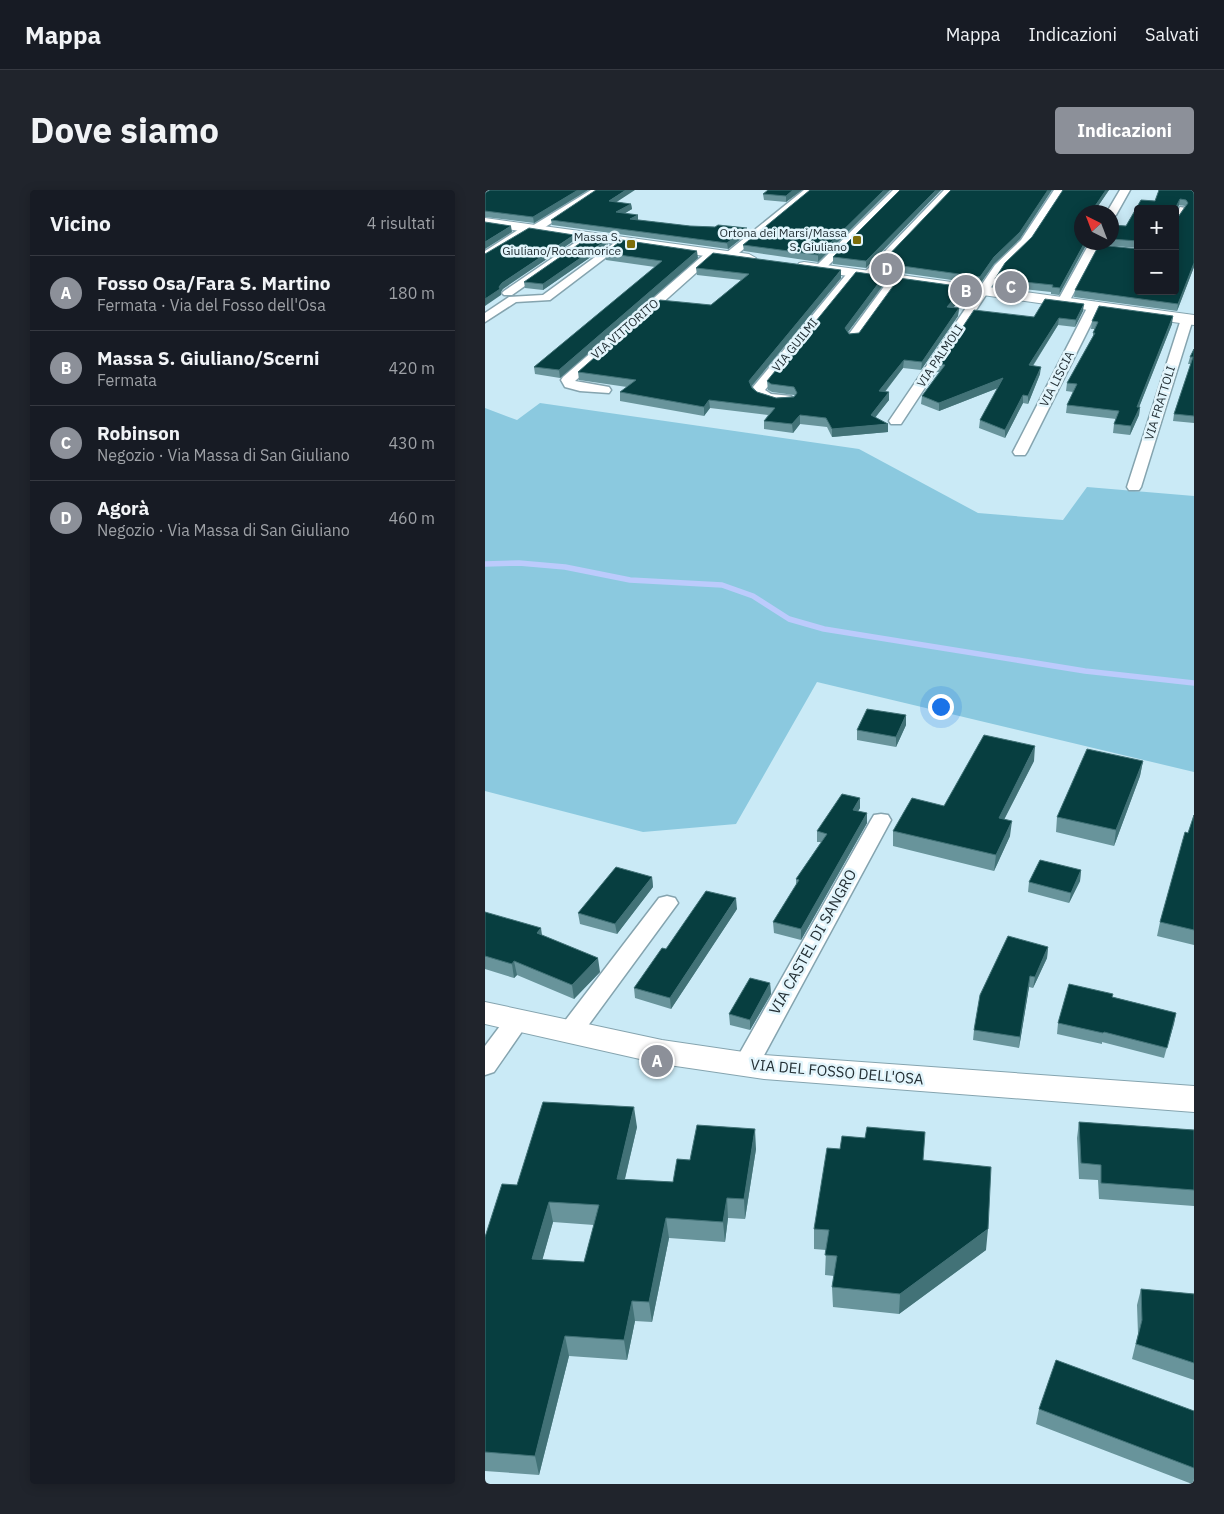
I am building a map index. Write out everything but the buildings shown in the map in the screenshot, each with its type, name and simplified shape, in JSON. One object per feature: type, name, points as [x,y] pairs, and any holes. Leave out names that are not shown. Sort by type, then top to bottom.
[{"type":"street","points":[[485,256],[598,190]]},
{"type":"street","points":[[730,255],[810,190]]},
{"type":"street","points":[[821,268],[898,190]]},
{"type":"street","points":[[868,275],[949,190]]},
{"type":"street","name":"VIA PALMOLI","points":[[896,421],[1000,266],[1027,239],[1059,190]]},
{"type":"street","points":[[1117,205],[1125,190]]},
{"type":"street","points":[[485,222],[766,260]]},
{"type":"street","points":[[507,293],[589,236]]},
{"type":"street","points":[[485,318],[513,299],[546,298],[621,241]]},
{"type":"street","points":[[1063,302],[1095,250]]},
{"type":"street","name":"VIA VITTORITO","points":[[605,390],[576,386],[570,384],[568,380],[712,253]]},
{"type":"street","points":[[793,264],[1190,319]]},
{"type":"street","name":"VIA GUILMI","points":[[789,400],[766,397],[760,394],[758,390],[853,273]]},
{"type":"street","points":[[853,337],[895,279]]},
{"type":"street","name":"VIA LISCIA","points":[[1020,452],[1094,306]]},
{"type":"street","name":"VIA FRATTOLI","points":[[1134,486],[1190,319]]},
{"type":"street","name":"VIA CASTEL DI SANGRO","points":[[746,1064],[881,820]]},
{"type":"street","points":[[570,1032],[667,903]]},
{"type":"street","name":"VIA DEL FOSSO DELL'OSA","points":[[485,1012],[656,1050],[746,1064],[830,1073],[1194,1098]]},
{"type":"street","points":[[485,1065],[518,1020]]},
{"type":"lane","points":[[1179,214],[1182,208]]},
{"type":"shaded area","points":[[540,403],[859,449],[978,513],[1063,520],[1087,487],[1194,496],[1194,772],[817,682],[736,824],[643,832],[485,791],[485,408],[517,420]]},
{"type":"waterway","points":[[485,564],[519,563],[565,567],[630,580],[722,585],[753,596],[789,619],[824,629],[1085,671],[1194,683]]},
{"type":"place","name":"Ortona dei Marsi/Massa S. Giuliano","points":[[857,240]]},
{"type":"place","name":"Massa S. Giuliano/Roccamorice","points":[[631,244]]},
{"type":"place","name":"Agorà","points":[[887,269]]},
{"type":"place","name":"Robinson","points":[[1011,287]]},
{"type":"place","name":"Massa S. Giuliano/Scerni","points":[[966,291]]},
{"type":"place","name":"Fosso Osa/Fara S. Martino","points":[[657,1061]]}]
